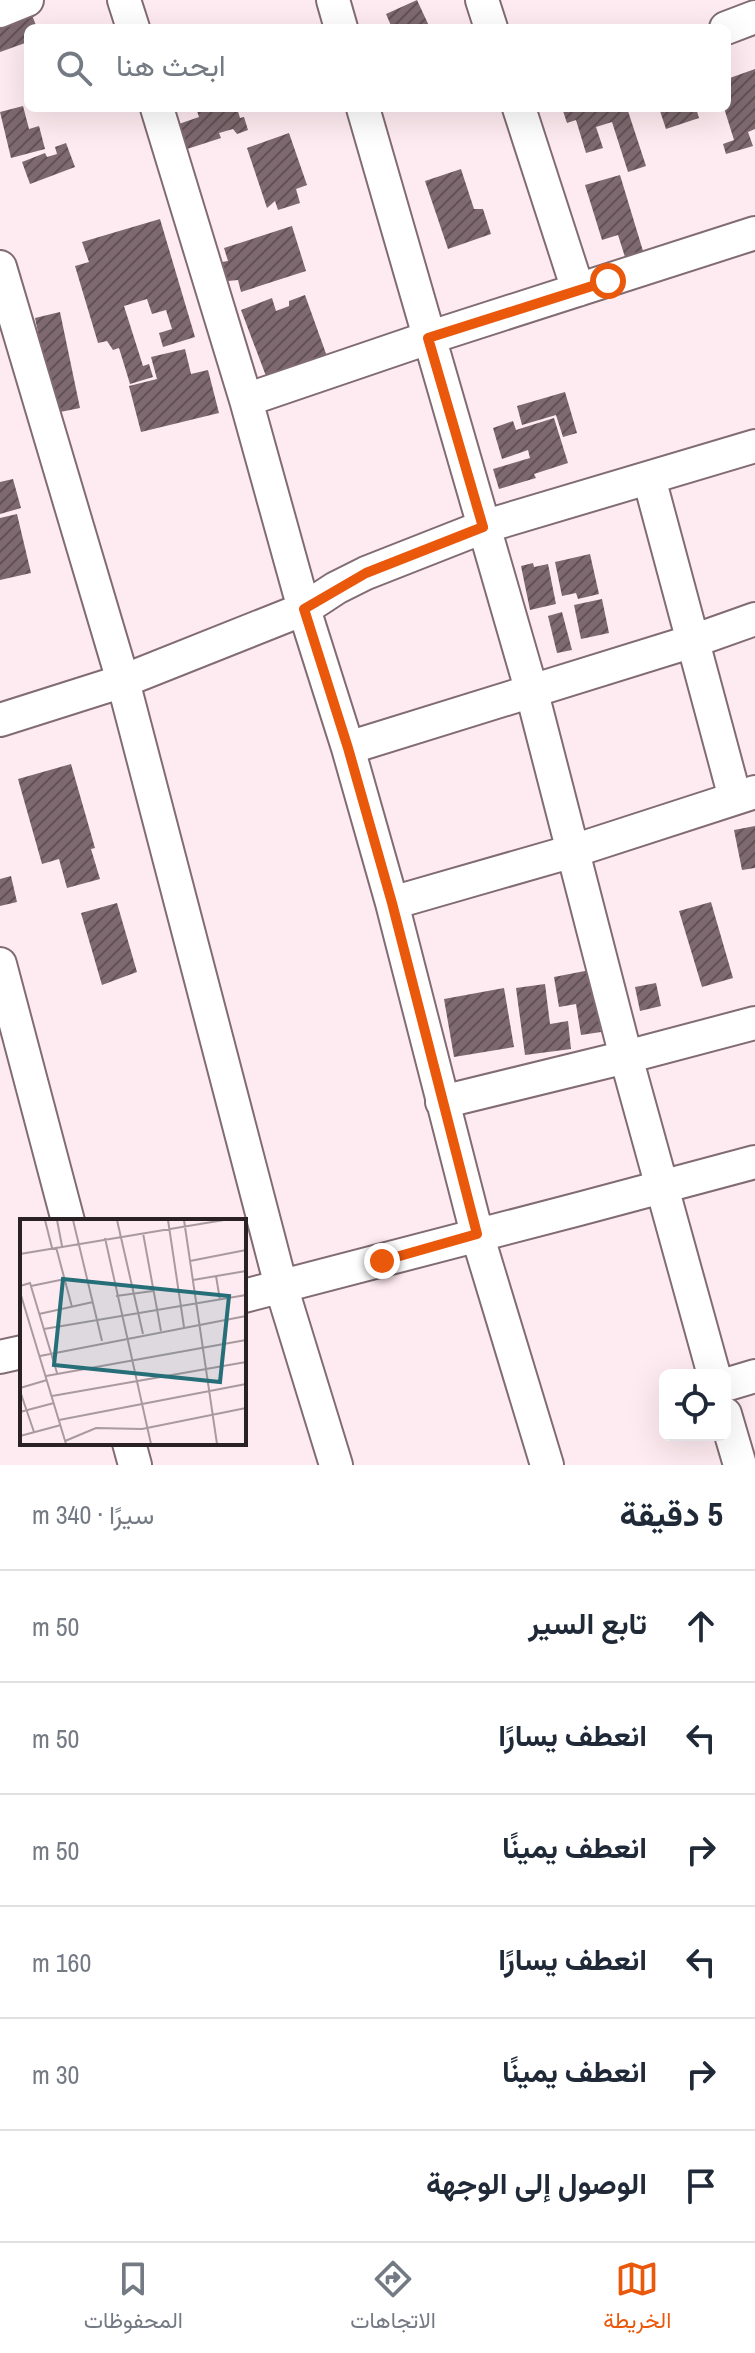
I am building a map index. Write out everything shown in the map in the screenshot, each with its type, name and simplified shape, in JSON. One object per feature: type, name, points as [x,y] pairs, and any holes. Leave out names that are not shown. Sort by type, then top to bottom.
[{"type":"street","points":[[0,11],[27,0]]},
{"type":"street","points":[[124,0],[132,24]]},
{"type":"street","points":[[333,0],[340,24]]},
{"type":"street","points":[[482,0],[490,24]]},
{"type":"street","points":[[158,112],[246,400],[304,609],[348,748],[392,903],[477,1234],[547,1465]]},
{"type":"street","points":[[364,112],[531,689],[626,1057],[712,1369]]},
{"type":"street","points":[[520,112],[578,290]]},
{"type":"street","points":[[246,400],[755,233]]},
{"type":"street","points":[[0,267],[123,681],[281,1286],[336,1465]]},
{"type":"street","points":[[0,720],[123,681],[304,609],[366,573],[483,527],[755,446]]},
{"type":"street","points":[[392,903],[573,851],[745,795],[693,641],[649,478]]},
{"type":"street","points":[[348,748],[755,619]]},
{"type":"street","points":[[0,964],[67,1219]]},
{"type":"street","points":[[442,1102],[755,1023]]},
{"type":"street","points":[[246,1295],[755,1162]]},
{"type":"street","points":[[0,1357],[20,1352]]},
{"type":"street","points":[[731,1383],[755,1376]]},
{"type":"street","points":[[731,1434],[740,1465]]},
{"type":"street","points":[[130,1445],[135,1465]]},
{"type":"building","points":[[417,0],[428,24],[390,24],[386,14]]},
{"type":"building","points":[[32,15],[35,24],[24,24],[24,43],[0,52],[0,27]]},
{"type":"building","points":[[755,69],[755,129],[748,132],[753,146],[726,154],[723,144],[734,140],[725,112],[731,112],[731,78]]},
{"type":"building","points":[[23,106],[29,129],[39,126],[45,149],[11,158],[0,112]]},
{"type":"building","points":[[197,112],[238,112],[240,118],[244,117],[248,130],[237,134],[233,129],[219,133],[221,138],[184,150],[176,125],[199,117]]},
{"type":"building","points":[[563,112],[628,112],[646,166],[628,172],[612,122],[596,127],[603,148],[586,153],[576,120],[567,123]]},
{"type":"building","points":[[660,112],[697,112],[699,118],[666,129]]},
{"type":"building","points":[[289,133],[307,185],[296,189],[300,203],[278,210],[275,201],[267,208],[247,148]]},
{"type":"building","points":[[66,143],[75,167],[30,184],[22,162],[45,153],[47,157],[57,154],[55,147]]},
{"type":"building","points":[[461,169],[474,209],[483,209],[491,234],[448,249],[425,181]]},
{"type":"building","points":[[620,175],[643,251],[625,257],[618,235],[602,240],[585,185]]},
{"type":"building","points":[[160,219],[195,337],[163,347],[159,333],[172,329],[166,310],[152,314],[147,299],[124,306],[143,366],[149,364],[153,377],[130,384],[119,348],[113,350],[107,341],[98,343],[75,266],[89,262],[82,242]]},
{"type":"building","points":[[292,226],[306,271],[241,292],[238,280],[228,281],[222,262],[228,261],[224,248]]},
{"type":"building","points":[[305,295],[329,362],[269,384],[241,310],[272,298],[276,311],[289,306],[289,301]]},
{"type":"building","points":[[60,312],[80,408],[55,413],[35,318]]},
{"type":"building","points":[[185,349],[191,374],[208,370],[219,413],[141,432],[129,386],[157,379],[151,357]]},
{"type":"building","points":[[565,392],[577,433],[563,437],[556,415],[522,425],[517,406]]},
{"type":"building","points":[[554,418],[568,463],[534,474],[536,478],[499,489],[493,469],[530,458],[528,450],[502,459],[493,428],[513,421],[516,430]]},
{"type":"building","points":[[13,479],[21,508],[0,514],[0,482]]},
{"type":"building","points":[[17,514],[31,573],[0,580],[0,518]]},
{"type":"building","points":[[590,554],[599,594],[578,599],[576,593],[562,596],[555,562]]},
{"type":"building","points":[[533,563],[534,567],[548,564],[556,604],[530,610],[521,566]]},
{"type":"building","points":[[602,599],[609,633],[581,639],[574,605]]},
{"type":"building","points":[[562,612],[572,650],[557,653],[548,616]]},
{"type":"building","points":[[71,764],[95,848],[91,849],[100,879],[67,888],[59,859],[42,864],[18,779]]},
{"type":"building","points":[[755,826],[755,868],[742,870],[734,830]]},
{"type":"building","points":[[11,876],[17,902],[0,906],[0,879]]},
{"type":"building","points":[[711,902],[733,978],[702,987],[679,911]]},
{"type":"building","points":[[117,903],[137,972],[102,985],[81,913]]},
{"type":"building","points":[[590,970],[601,1032],[581,1035],[576,1004],[559,1007],[554,977]]},
{"type":"building","points":[[656,983],[661,1006],[640,1011],[635,987]]},
{"type":"building","points":[[545,984],[550,1024],[568,1021],[571,1049],[525,1055],[516,988]]},
{"type":"building","points":[[504,988],[514,1047],[454,1057],[444,999]]},
{"type":"route","points":[[382,1261],[477,1234],[392,903],[304,609],[366,573],[483,527],[428,338],[608,281]]}]
